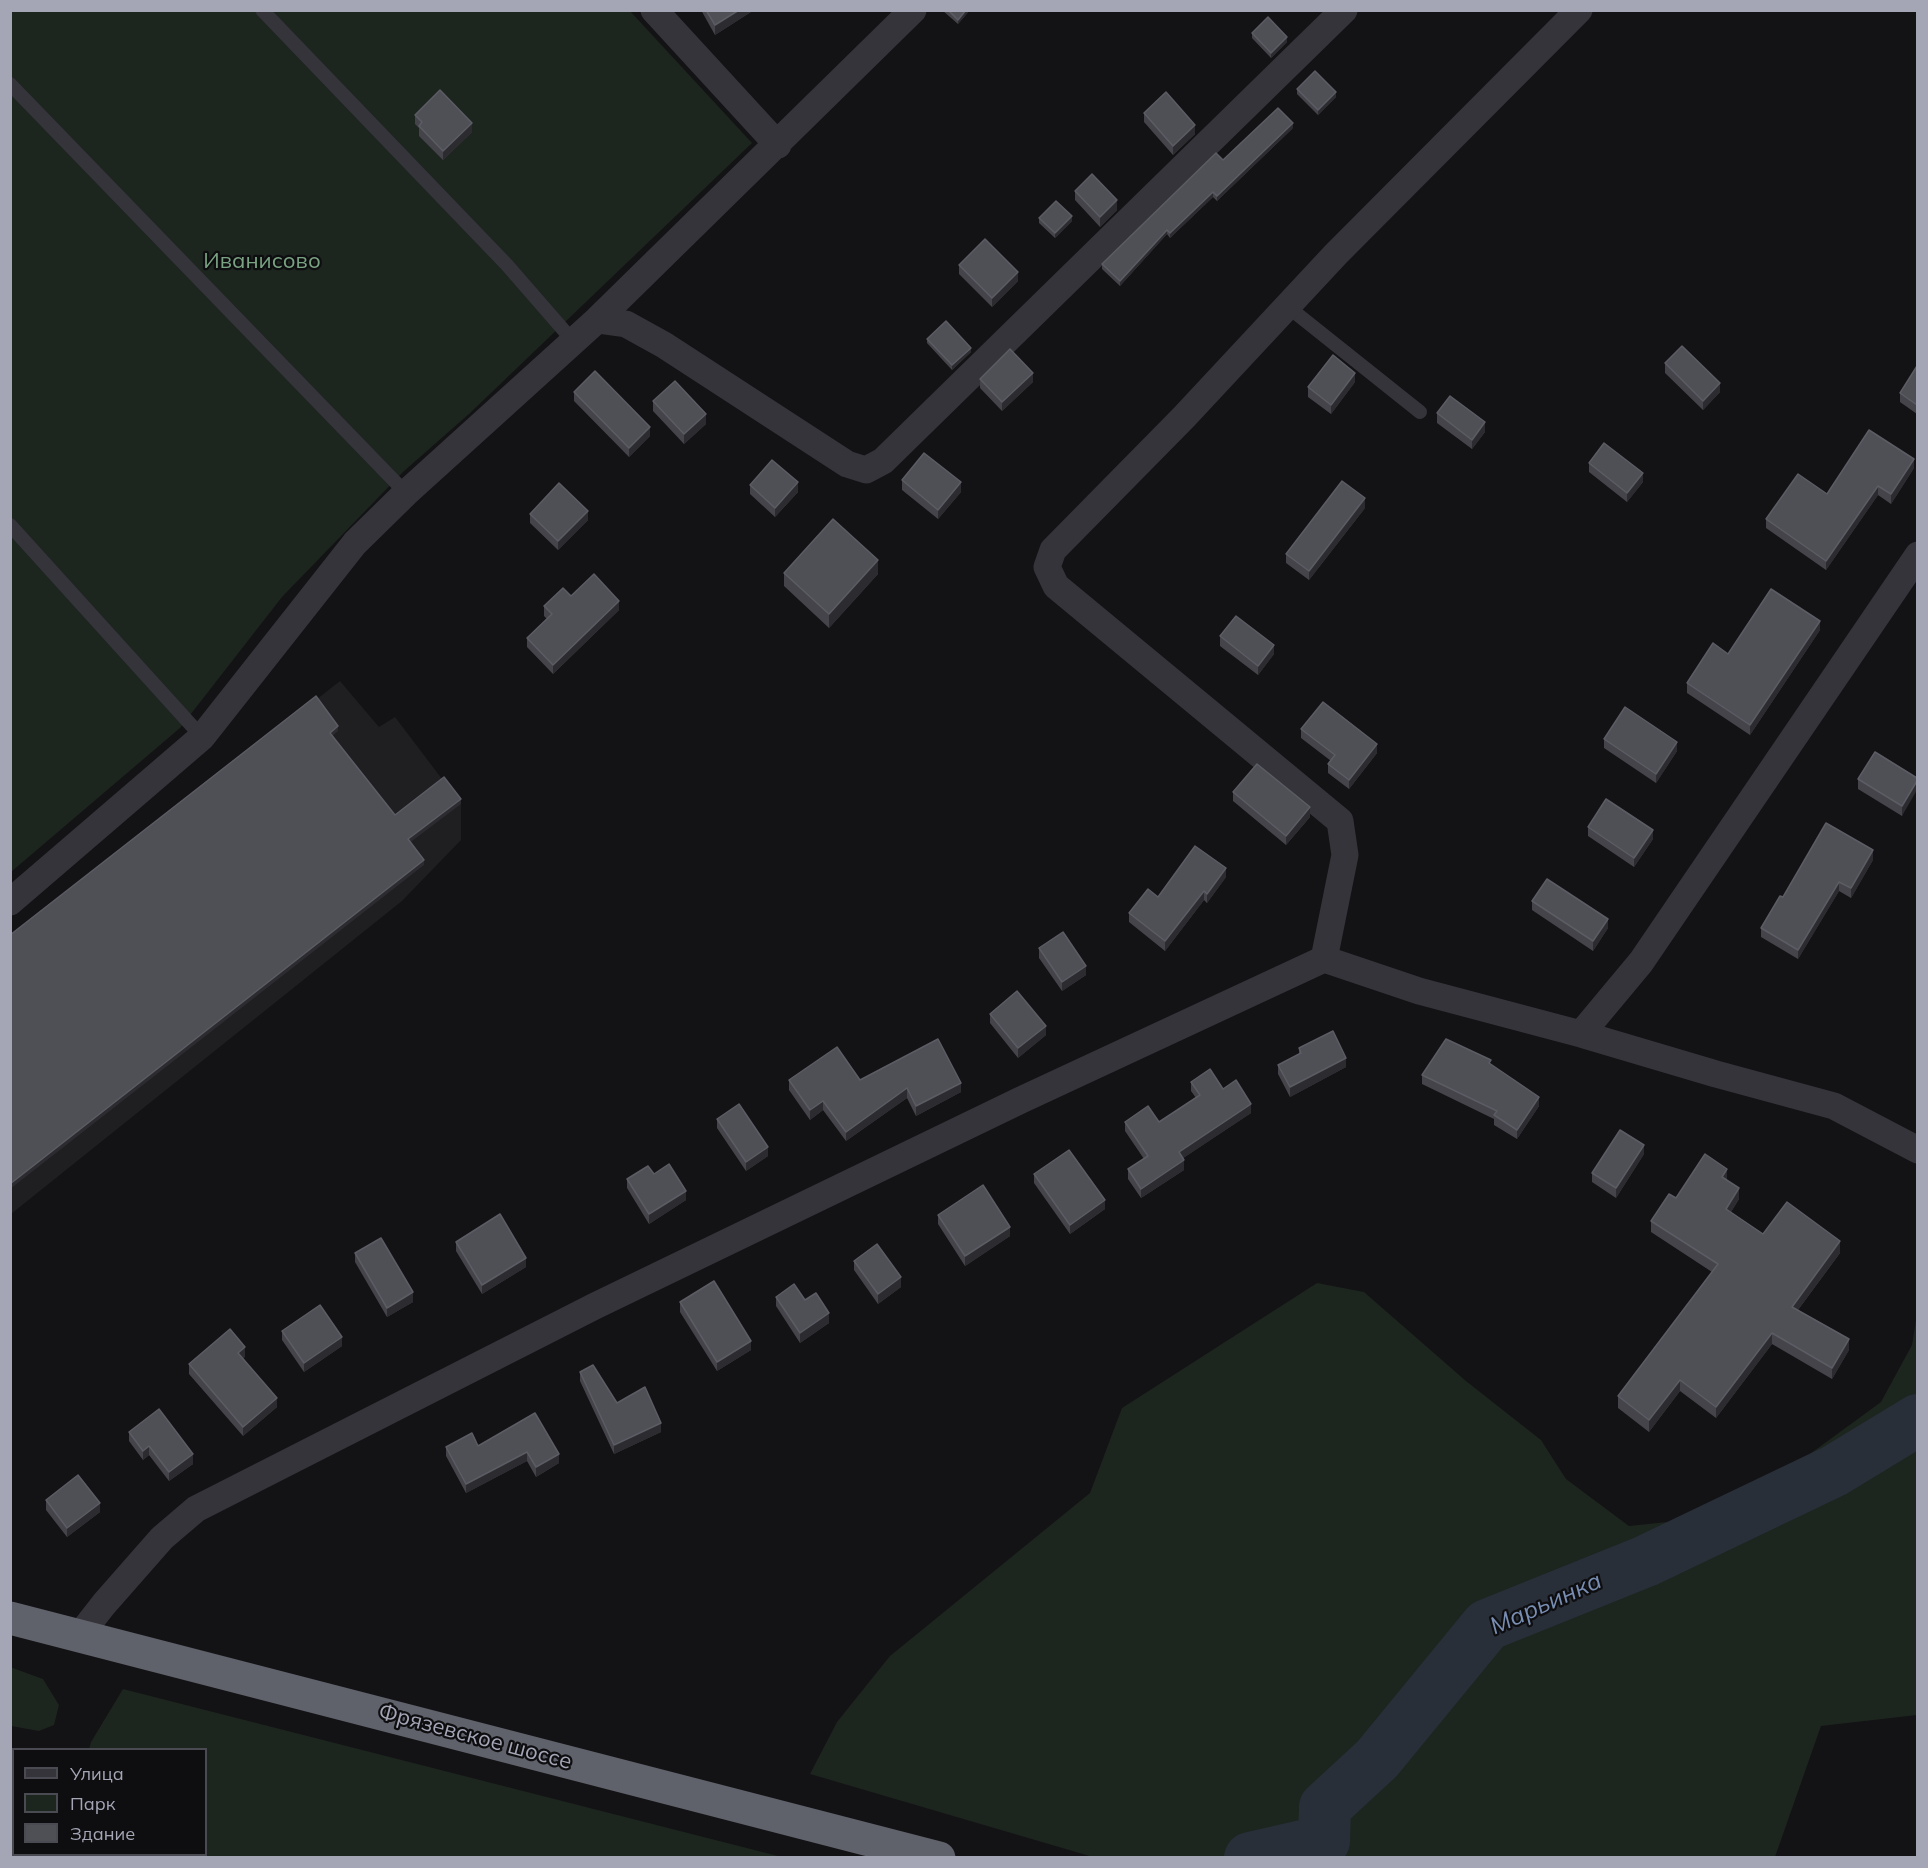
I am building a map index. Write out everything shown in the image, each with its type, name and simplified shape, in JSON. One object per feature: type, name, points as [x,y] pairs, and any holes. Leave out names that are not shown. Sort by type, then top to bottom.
[{"type":"highway","name":"Фрязевское шоссе","points":[[10,1618],[939,1857]]},
{"type":"street","points":[[654,10],[778,145]]},
{"type":"street","points":[[10,902],[202,737],[355,543],[406,493],[574,342],[778,145],[913,10]]},
{"type":"street","points":[[597,320],[626,324],[664,345],[848,464],[866,470],[883,461],[1344,10]]},
{"type":"street","points":[[1324,958],[1345,855],[1340,821],[1056,586],[1047,567],[1053,550],[1184,417],[1336,254],[1579,10]]},
{"type":"street","points":[[1581,1034],[1641,962],[1917,555]]},
{"type":"street","points":[[79,1636],[162,1538],[196,1509],[605,1300],[1324,958],[1419,991],[1581,1034],[1834,1106],[1917,1150]]},
{"type":"lane","points":[[262,10],[507,265],[574,342]]},
{"type":"lane","points":[[10,84],[406,493]]},
{"type":"lane","points":[[1287,306],[1420,412]]},
{"type":"lane","points":[[10,525],[202,737]]},
{"type":"shaded area","points":[[340,681],[379,727],[395,717],[461,804],[461,840],[402,901],[11,1214],[11,940]]},
{"type":"green space","name":"Иванисово","points":[[11,11],[630,11],[752,143],[469,414],[403,472],[282,597],[180,728],[11,872]]},
{"type":"green space","points":[[1317,1283],[1364,1292],[1466,1381],[1541,1440],[1566,1479],[1629,1526],[1725,1516],[1881,1402],[1912,1345],[1917,1314],[1917,1715],[1821,1726],[1775,1857],[1093,1857],[810,1774],[837,1722],[890,1656],[1090,1493],[1122,1408]]},
{"type":"green space","points":[[10,1667],[43,1679],[59,1705],[54,1725],[39,1731],[11,1726]]},
{"type":"green space","points":[[123,1689],[782,1857],[74,1857],[207,1856],[207,1748],[89,1748]]},
{"type":"green space","points":[[10,1787],[12,1788],[12,1856],[38,1856],[11,1857]]},
{"type":"building","points":[[706,10],[739,10],[715,25]]},
{"type":"building","points":[[948,10],[966,10],[958,20]]},
{"type":"building","points":[[1268,17],[1287,37],[1271,53],[1252,33]]},
{"type":"building","points":[[1315,71],[1336,92],[1318,110],[1297,89]]},
{"type":"building","points":[[440,90],[472,123],[443,151],[419,126],[422,122],[415,115]]},
{"type":"building","points":[[1166,92],[1195,125],[1173,146],[1144,113]]},
{"type":"building","points":[[1278,108],[1293,123],[1217,196],[1213,192],[1170,233],[1167,230],[1120,281],[1102,264],[1216,153],[1223,160]]},
{"type":"building","points":[[1092,174],[1117,200],[1100,217],[1075,191]]},
{"type":"building","points":[[1056,201],[1072,216],[1055,233],[1039,218]]},
{"type":"building","points":[[985,239],[1018,272],[992,298],[959,265]]},
{"type":"building","points":[[946,321],[971,348],[952,365],[927,339]]},
{"type":"building","points":[[1682,346],[1720,383],[1703,401],[1665,363]]},
{"type":"building","points":[[1010,349],[1033,373],[1002,402],[980,379]]},
{"type":"building","points":[[1333,355],[1355,373],[1331,405],[1308,387]]},
{"type":"building","points":[[1917,366],[1917,405],[1900,393]]},
{"type":"building","points":[[595,371],[650,427],[629,448],[574,392]]},
{"type":"building","points":[[675,381],[706,414],[684,434],[653,401]]},
{"type":"building","points":[[1450,396],[1485,422],[1472,440],[1437,413]]},
{"type":"building","points":[[1869,430],[1914,459],[1891,494],[1878,486],[1826,561],[1766,519],[1798,474],[1827,494]]},
{"type":"building","points":[[1604,443],[1643,473],[1627,493],[1589,463]]},
{"type":"building","points":[[924,453],[961,482],[938,510],[902,480]]},
{"type":"building","points":[[772,460],[798,482],[775,508],[750,485]]},
{"type":"building","points":[[1342,481],[1365,498],[1309,571],[1286,554]]},
{"type":"building","points":[[559,483],[588,511],[558,541],[530,514]]},
{"type":"building","points":[[833,519],[878,560],[829,614],[784,573]]},
{"type":"building","points":[[594,574],[619,601],[553,665],[527,638],[552,614],[544,606],[563,588],[571,596]]},
{"type":"building","points":[[1771,589],[1820,621],[1750,725],[1687,683],[1713,643],[1728,654]]},
{"type":"building","points":[[1236,616],[1274,645],[1258,666],[1220,636]]},
{"type":"building","points":[[316,696],[338,726],[330,733],[395,815],[444,777],[461,799],[408,839],[424,860],[10,1184],[10,935]]},
{"type":"building","points":[[1323,702],[1377,744],[1349,780],[1328,764],[1335,755],[1301,729]]},
{"type":"building","points":[[1625,707],[1677,742],[1656,774],[1604,739]]},
{"type":"building","points":[[1875,752],[1917,778],[1902,806],[1858,779]]},
{"type":"building","points":[[1257,764],[1310,807],[1286,836],[1233,792]]},
{"type":"building","points":[[1606,799],[1653,830],[1634,858],[1588,827]]},
{"type":"building","points":[[1826,823],[1873,850],[1851,888],[1839,882],[1798,950],[1761,928],[1780,896],[1783,897]]},
{"type":"building","points":[[1195,846],[1226,868],[1207,894],[1204,891],[1165,941],[1129,913],[1148,889],[1158,897]]},
{"type":"building","points":[[1547,879],[1608,919],[1593,941],[1532,901]]},
{"type":"building","points":[[1063,932],[1086,966],[1062,982],[1039,948]]},
{"type":"building","points":[[1017,991],[1046,1026],[1018,1048],[990,1014]]},
{"type":"building","points":[[1333,1031],[1346,1058],[1290,1087],[1278,1065],[1301,1053],[1299,1048]]},
{"type":"building","points":[[938,1039],[961,1083],[916,1106],[907,1088],[846,1132],[823,1101],[810,1110],[789,1080],[837,1047],[860,1080]]},
{"type":"building","points":[[1446,1039],[1491,1060],[1489,1063],[1539,1097],[1517,1130],[1494,1115],[1497,1111],[1422,1075]]},
{"type":"building","points":[[1210,1069],[1223,1089],[1236,1080],[1251,1104],[1179,1152],[1184,1160],[1141,1189],[1128,1169],[1148,1156],[1125,1122],[1148,1106],[1159,1122],[1200,1095],[1191,1082]]},
{"type":"building","points":[[739,1104],[768,1147],[746,1162],[717,1119]]},
{"type":"building","points":[[1620,1130],[1644,1145],[1616,1188],[1592,1173]]},
{"type":"building","points":[[1069,1150],[1105,1200],[1070,1225],[1034,1174]]},
{"type":"building","points":[[1705,1154],[1727,1169],[1722,1177],[1739,1188],[1726,1209],[1763,1234],[1787,1202],[1840,1241],[1792,1307],[1849,1339],[1832,1368],[1772,1333],[1716,1407],[1680,1380],[1649,1420],[1618,1396],[1718,1264],[1651,1221],[1669,1194],[1676,1198]]},
{"type":"building","points":[[669,1164],[686,1191],[649,1214],[627,1179],[648,1166],[654,1174]]},
{"type":"building","points":[[983,1185],[1010,1227],[965,1256],[938,1215]]},
{"type":"building","points":[[500,1214],[526,1258],[482,1285],[456,1242]]},
{"type":"building","points":[[381,1238],[413,1292],[387,1308],[355,1253]]},
{"type":"building","points":[[877,1244],[901,1277],[878,1294],[854,1261]]},
{"type":"building","points":[[714,1281],[751,1341],[717,1362],[680,1302]]},
{"type":"building","points":[[794,1284],[805,1300],[816,1293],[829,1313],[800,1333],[776,1297]]},
{"type":"building","points":[[320,1305],[342,1337],[304,1363],[282,1331]]},
{"type":"building","points":[[230,1329],[245,1347],[238,1353],[277,1398],[243,1427],[189,1364]]},
{"type":"building","points":[[593,1365],[617,1403],[645,1387],[661,1423],[614,1445],[580,1372]]},
{"type":"building","points":[[159,1409],[193,1454],[169,1472],[149,1446],[143,1451],[129,1432]]},
{"type":"building","points":[[535,1413],[559,1454],[536,1467],[527,1452],[466,1484],[446,1447],[472,1433],[478,1446]]},
{"type":"building","points":[[78,1475],[100,1503],[67,1528],[46,1500]]},
{"type":"waterway","name":"Марьинка","points":[[1250,1858],[1324,1841],[1325,1807],[1377,1759],[1487,1625],[1646,1561],[1834,1471],[1918,1420]]}]
